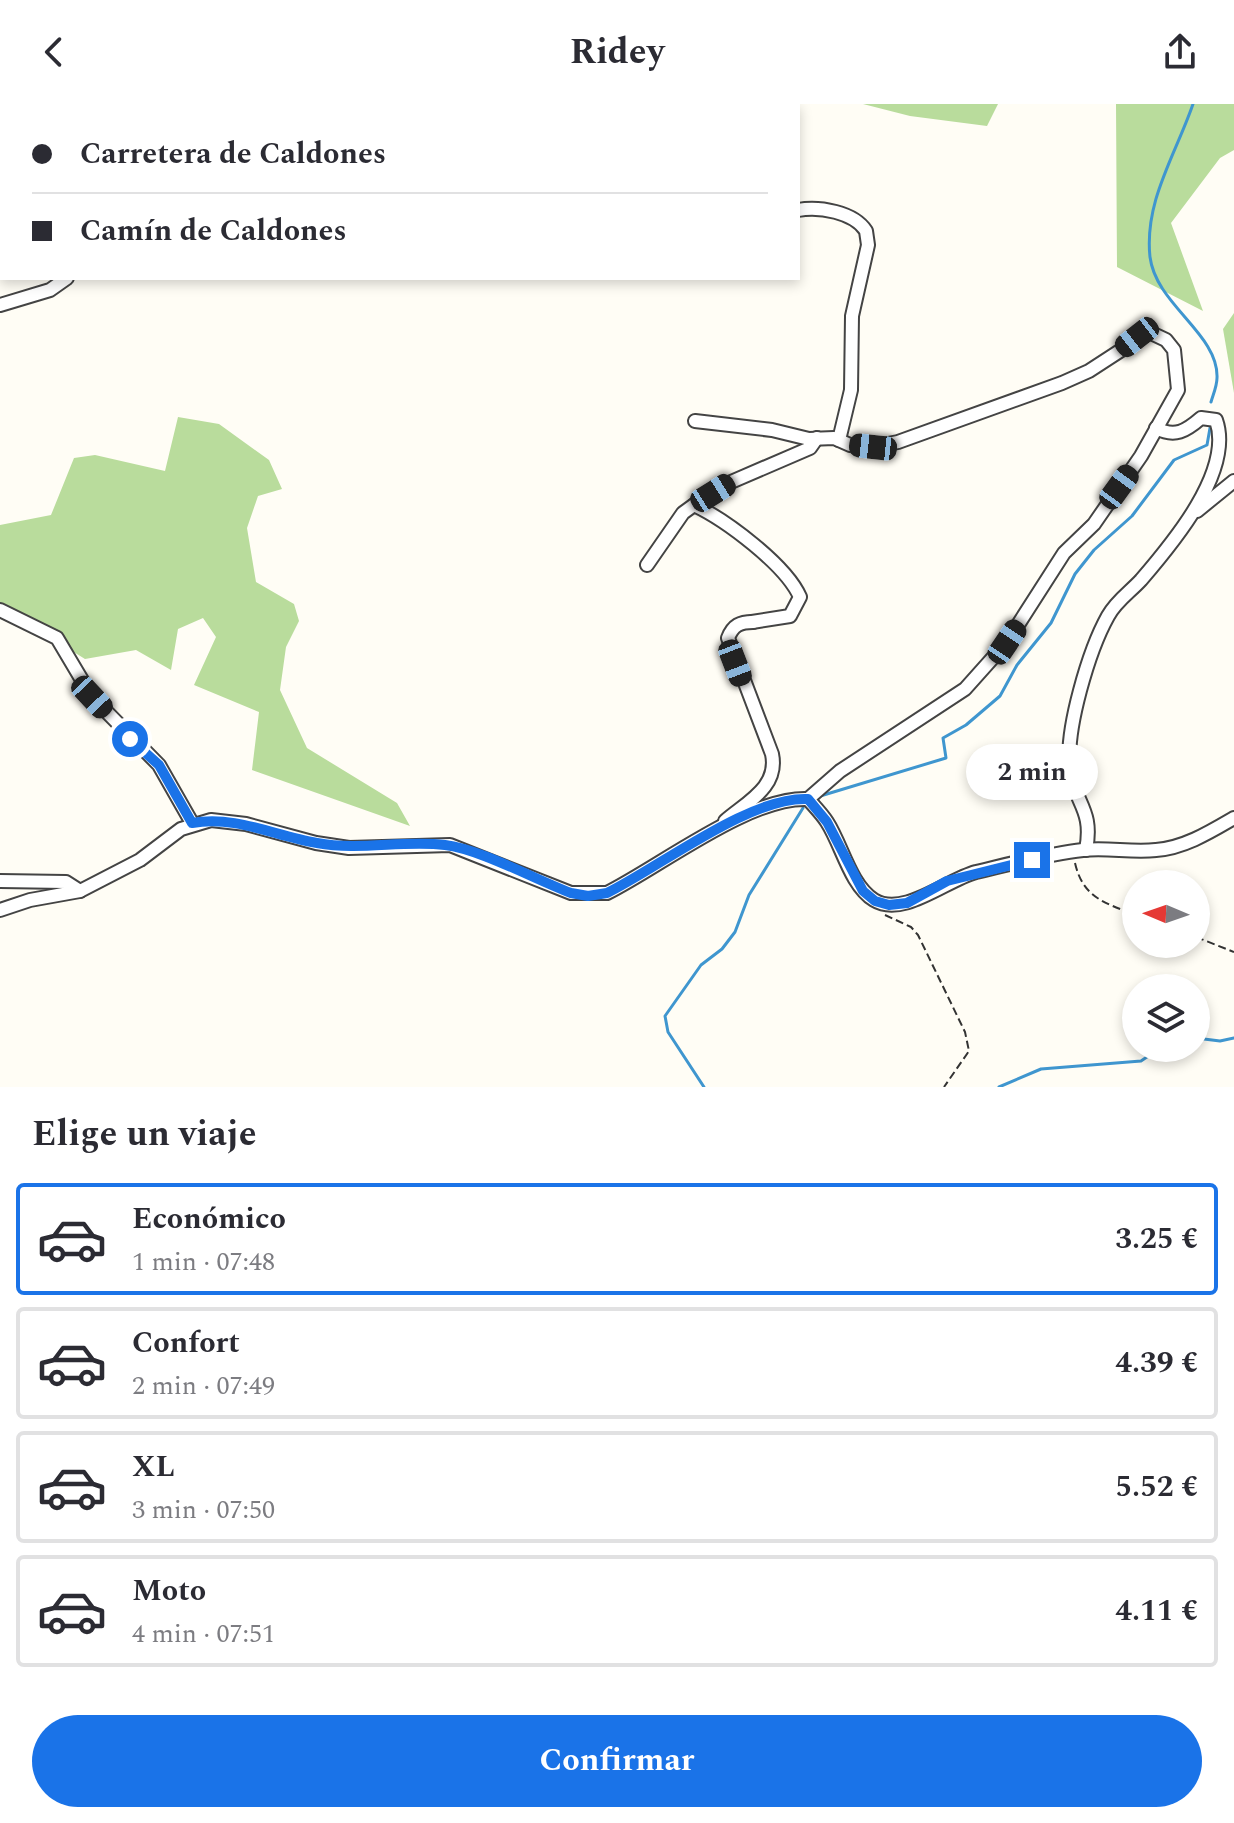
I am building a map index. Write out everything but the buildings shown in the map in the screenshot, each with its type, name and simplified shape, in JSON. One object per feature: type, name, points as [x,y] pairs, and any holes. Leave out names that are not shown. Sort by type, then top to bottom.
[{"type":"street","points":[[800,210],[828,211],[852,218],[866,231],[868,245],[852,316],[851,390],[839,440]]},
{"type":"street","points":[[0,305],[50,290],[64,280]]},
{"type":"street","points":[[0,910],[30,900],[80,891],[140,860],[192,823],[211,820],[246,824],[316,843],[349,848],[450,845],[571,893],[588,896],[607,893],[632,881],[710,833],[775,802],[808,799],[851,763],[946,704],[989,666],[1064,553],[1094,524],[1156,428],[1178,390],[1174,350],[1166,340],[1149,332],[1089,371],[1062,383],[898,442],[873,447],[695,421]]},
{"type":"street","points":[[1079,851],[1089,821],[1069,764],[1082,681],[1107,616],[1181,533],[1201,498],[1219,449],[1216,420],[1201,418],[1184,432],[1166,433],[1156,428]]},
{"type":"street","points":[[647,565],[683,513],[731,482],[810,448],[817,438]]},
{"type":"street","points":[[1191,516],[1234,481]]},
{"type":"street","points":[[694,505],[741,532],[797,590],[800,597],[790,616],[741,622],[731,630],[728,638],[772,754],[774,775],[768,785],[710,833]]},
{"type":"street","points":[[0,610],[57,638],[92,697],[159,765],[192,823]]},
{"type":"street","points":[[808,799],[827,822],[863,891],[875,901],[889,905],[907,903],[973,873],[1079,851],[1156,850],[1176,846],[1234,818]]},
{"type":"street","points":[[0,881],[66,882],[80,891]]},
{"type":"path","points":[[1079,851],[1084,890],[1097,900],[1122,910]]},
{"type":"path","points":[[875,901],[890,920],[911,927],[918,935],[965,1032],[969,1051],[944,1087]]},
{"type":"path","points":[[1210,943],[1234,952]]},
{"type":"green space","points":[[863,104],[998,104],[987,126],[910,116]]},
{"type":"green space","points":[[1116,104],[1234,104],[1234,150],[1220,158],[1171,223],[1203,311],[1117,267]]},
{"type":"green space","points":[[1234,313],[1234,393],[1223,329]]},
{"type":"green space","points":[[178,417],[219,424],[269,460],[282,489],[258,496],[247,528],[256,582],[294,604],[299,621],[286,647],[280,690],[307,748],[397,803],[410,826],[252,770],[259,712],[194,685],[216,637],[203,618],[178,629],[171,670],[136,650],[85,659],[0,606],[0,525],[51,515],[74,458],[95,455],[165,471]]},
{"type":"waterway","points":[[1193,104],[1156,197],[1149,236],[1150,257],[1163,290],[1198,333],[1215,362],[1217,381],[1211,402]]},
{"type":"waterway","points":[[817,797],[946,758],[943,738],[966,725],[1000,696],[1017,665],[1051,623],[1075,574],[1094,550],[1132,516],[1174,460],[1207,445],[1210,428]]},
{"type":"waterway","points":[[704,1087],[668,1032],[665,1016],[701,965],[722,949],[735,932],[749,895],[803,808]]},
{"type":"waterway","points":[[1210,1040],[1234,1038]]},
{"type":"waterway","points":[[999,1087],[1041,1069],[1128,1062]]},
{"type":"route","points":[[130,739],[159,765],[192,823],[211,820],[246,824],[316,843],[349,848],[450,845],[530,878],[588,896],[607,893],[645,874],[710,833],[775,802],[792,798],[808,799],[827,822],[863,891],[875,901],[889,905],[907,903],[947,881],[1032,860]]}]
